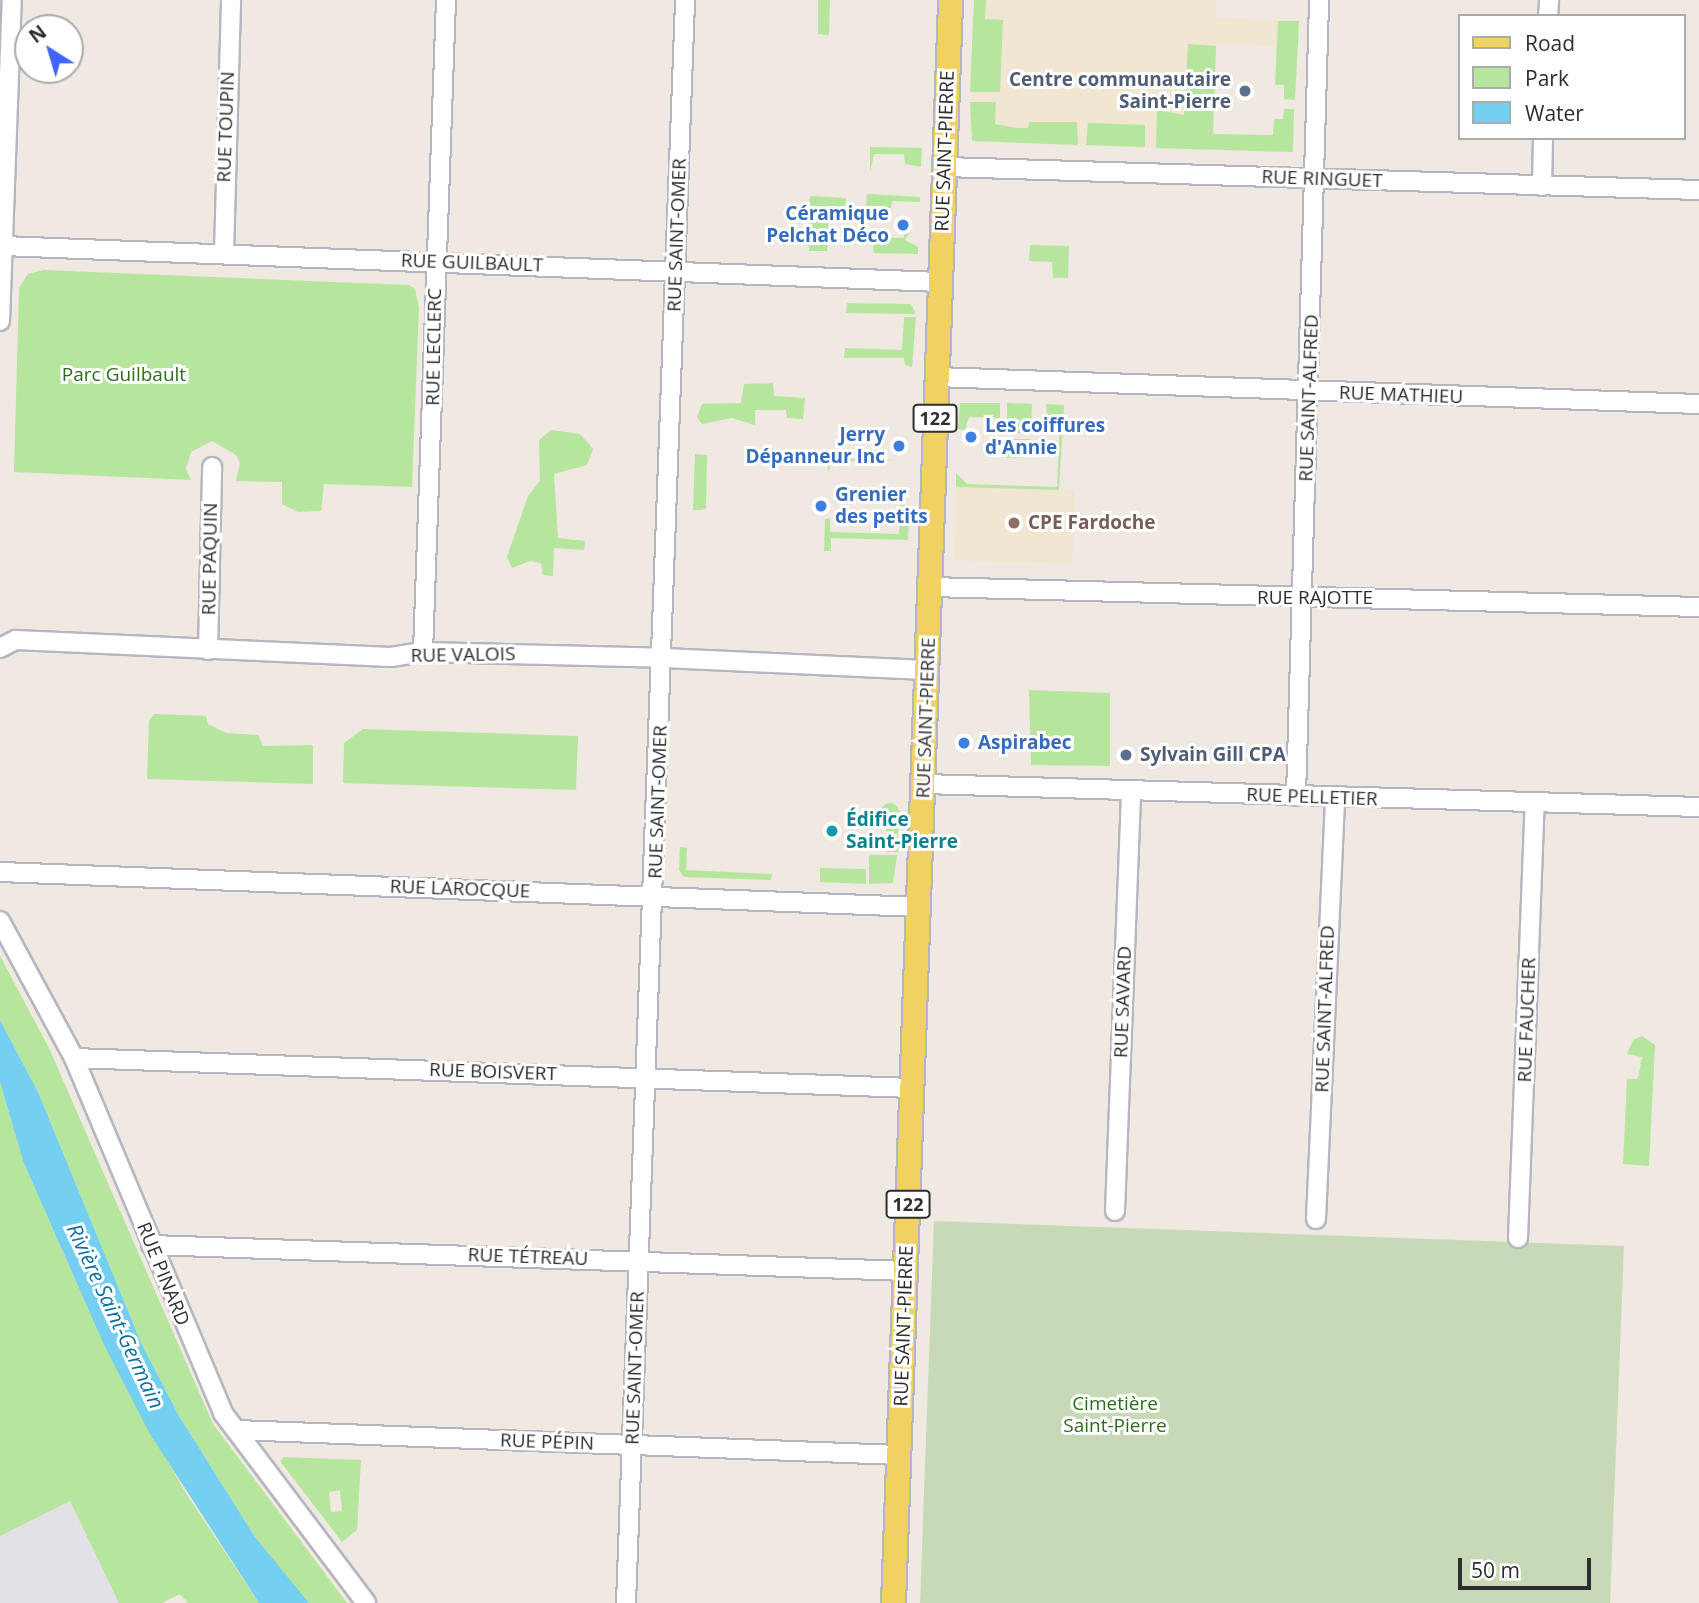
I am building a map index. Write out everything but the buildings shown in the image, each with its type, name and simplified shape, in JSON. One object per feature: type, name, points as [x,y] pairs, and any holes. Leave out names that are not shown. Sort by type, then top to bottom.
[{"type":"main road","name":"RUE SAINT-PIERRE","points":[[893,1603],[920,907],[950,0]]},
{"type":"street","points":[[0,321],[12,0]]},
{"type":"street","name":"RUE TOUPIN","points":[[224,253],[231,0]]},
{"type":"street","name":"RUE LECLERC","points":[[423,652],[446,0]]},
{"type":"street","name":"RUE SAINT-OMER","points":[[626,1603],[645,1077],[655,896],[685,0]]},
{"type":"street","name":"RUE SAINT-ALFRED","points":[[1296,796],[1310,392],[1319,0]]},
{"type":"street","points":[[1542,186],[1543,140]]},
{"type":"street","name":"RUE RINGUET","points":[[945,167],[1699,190]]},
{"type":"street","name":"RUE GUILBAULT","points":[[3,246],[941,282]]},
{"type":"street","name":"RUE MATHIEU","points":[[936,377],[1699,404]]},
{"type":"street","name":"RUE PAQUIN","points":[[208,650],[212,467]]},
{"type":"street","name":"RUE RAJOTTE","points":[[930,587],[1699,607]]},
{"type":"street","name":"RUE VALOIS","points":[[0,648],[16,640],[391,657],[423,652],[662,658],[928,670]]},
{"type":"street","name":"RUE PELLETIER","points":[[924,784],[1699,807]]},
{"type":"street","name":"RUE SAVARD","points":[[1115,1211],[1131,792]]},
{"type":"street","name":"RUE SAINT-ALFRED","points":[[1316,1219],[1335,798]]},
{"type":"street","name":"RUE FAUCHER","points":[[1518,1238],[1535,803]]},
{"type":"street","name":"RUE LAROCQUE","points":[[0,872],[920,907]]},
{"type":"street","name":"RUE PINARD","points":[[0,921],[74,1058],[202,1370],[236,1430],[366,1603]]},
{"type":"street","name":"RUE BOISVERT","points":[[74,1058],[913,1088]]},
{"type":"street","name":"RUE TÉTREAU","points":[[151,1245],[906,1271]]},
{"type":"street","name":"RUE PÉPIN","points":[[236,1430],[899,1455]]},
{"type":"shaded area","points":[[974,0],[1216,0],[1216,18],[1299,21],[1276,59],[1276,45],[1216,44],[1212,150],[972,141]]},
{"type":"shaded area","name":"CPE Fardoche","points":[[956,487],[1075,490],[1072,564],[954,560]]},
{"type":"shaded area","points":[[70,1501],[146,1603],[0,1603],[0,1536]]},
{"type":"green space","points":[[818,0],[830,0],[829,35],[818,34]]},
{"type":"green space","points":[[974,0],[986,0],[985,19],[1003,20],[1000,92],[970,92]]},
{"type":"green space","points":[[1278,21],[1299,21],[1295,100],[1284,99],[1284,85],[1275,85]]},
{"type":"green space","points":[[1188,44],[1216,46],[1213,134],[1273,135],[1274,119],[1283,119],[1284,109],[1294,109],[1293,152],[1156,148],[1157,110],[1184,115]]},
{"type":"green space","points":[[970,102],[996,102],[995,124],[1028,128],[1029,122],[1077,122],[1078,145],[972,141]]},
{"type":"green space","points":[[1088,123],[1145,125],[1145,147],[1086,145]]},
{"type":"green space","points":[[870,147],[922,148],[921,167],[905,164],[904,154],[874,154],[870,172]]},
{"type":"green space","points":[[867,194],[920,197],[920,202],[892,201],[891,208],[866,207]]},
{"type":"green space","points":[[810,196],[846,198],[845,207],[829,207],[827,251],[809,251]]},
{"type":"green space","points":[[905,230],[911,230],[905,240],[918,247],[918,254],[873,253],[874,237],[904,238]]},
{"type":"green space","points":[[1030,245],[1069,246],[1068,278],[1053,278],[1052,262],[1029,261]]},
{"type":"green space","name":"Parc Guilbault","points":[[44,270],[409,285],[415,289],[419,308],[412,487],[324,484],[321,511],[298,512],[282,504],[282,482],[236,481],[240,463],[236,455],[212,441],[191,452],[186,469],[191,480],[14,472],[19,288],[28,274]]},
{"type":"green space","points":[[847,303],[911,304],[916,314],[846,313]]},
{"type":"green space","points":[[904,317],[916,317],[912,367],[905,365],[904,358],[844,358],[845,348],[902,350]]},
{"type":"green space","points":[[773,383],[774,396],[805,398],[803,419],[787,418],[786,410],[755,410],[755,425],[732,418],[702,424],[697,417],[702,404],[741,403],[744,384]]},
{"type":"green space","points":[[960,403],[1000,403],[1000,418],[969,417],[965,430],[958,429]]},
{"type":"green space","points":[[1007,403],[1032,404],[1031,434],[1007,432]]},
{"type":"green space","points":[[1046,404],[1064,405],[1059,490],[956,487],[956,473],[967,484],[1057,487],[1060,424],[1047,414]]},
{"type":"green space","points":[[551,430],[580,434],[593,449],[587,465],[554,474],[558,538],[585,541],[584,550],[554,548],[553,576],[543,575],[541,563],[530,561],[512,568],[507,557],[528,496],[540,481],[539,440]]},
{"type":"green space","points":[[1007,439],[1031,439],[1031,453],[1027,457],[1006,458]]},
{"type":"green space","points":[[828,449],[833,449],[834,458],[902,460],[831,461],[828,473]]},
{"type":"green space","points":[[695,454],[707,455],[706,508],[702,510],[693,510]]},
{"type":"green space","points":[[900,505],[910,505],[908,540],[831,538],[831,551],[824,551],[825,519],[830,519],[830,532],[899,534]]},
{"type":"green space","points":[[1029,690],[1110,693],[1110,766],[1031,765]]},
{"type":"green space","points":[[154,714],[206,716],[208,724],[226,733],[258,735],[263,746],[313,745],[313,784],[147,779],[149,721]]},
{"type":"green space","points":[[363,729],[578,736],[576,790],[343,783],[344,743]]},
{"type":"green space","points":[[890,803],[896,806],[899,812],[896,818],[890,821],[884,818],[881,812],[884,806]]},
{"type":"green space","points":[[886,824],[898,825],[898,852],[885,852]]},
{"type":"green space","points":[[881,825],[883,847],[865,851],[866,839],[881,839]]},
{"type":"green space","points":[[680,847],[687,848],[686,870],[772,874],[771,880],[684,877],[679,870]]},
{"type":"green space","points":[[869,855],[897,855],[893,883],[869,884]]},
{"type":"green space","points":[[820,868],[866,869],[866,884],[820,882]]},
{"type":"green space","points":[[0,956],[49,1048],[213,1424],[347,1603],[309,1603],[300,1594],[255,1537],[179,1416],[142,1345],[38,1092],[0,1020]]},
{"type":"green space","points":[[1642,1036],[1655,1045],[1649,1166],[1623,1164],[1627,1079],[1638,1079],[1642,1057],[1627,1054],[1633,1040]]},
{"type":"green space","points":[[0,1082],[23,1161],[104,1345],[185,1492],[259,1603],[188,1603],[180,1594],[162,1603],[119,1603],[70,1501],[0,1536]]},
{"type":"green space","name":"Cimetière Saint-Pierre","points":[[934,1221],[1624,1246],[1610,1603],[920,1603]]},
{"type":"green space","points":[[284,1457],[361,1460],[357,1530],[342,1542],[280,1461]],"holes":[[[340,1490],[342,1511],[331,1512],[329,1492]]]},
{"type":"water","name":"Rivière Saint-Germain","points":[[0,1020],[38,1092],[142,1345],[179,1416],[255,1537],[309,1603],[259,1603],[150,1434],[104,1345],[23,1161],[0,1082]]},
{"type":"place","name":"Centre communautaire Saint-Pierre","points":[[1245,91]]},
{"type":"place","name":"Céramique Pelchat Déco","points":[[903,225]]},
{"type":"place","name":"Les coiffures d'Annie","points":[[971,437]]},
{"type":"place","name":"Jerry Dépanneur Inc","points":[[899,446]]},
{"type":"place","name":"Grenier des petits","points":[[821,506]]},
{"type":"place","name":"CPE Fardoche","points":[[1014,523]]},
{"type":"place","name":"Aspirabec","points":[[964,743]]},
{"type":"place","name":"Sylvain Gill CPA","points":[[1126,755]]},
{"type":"place","name":"Édifice Saint-Pierre","points":[[832,831]]}]
